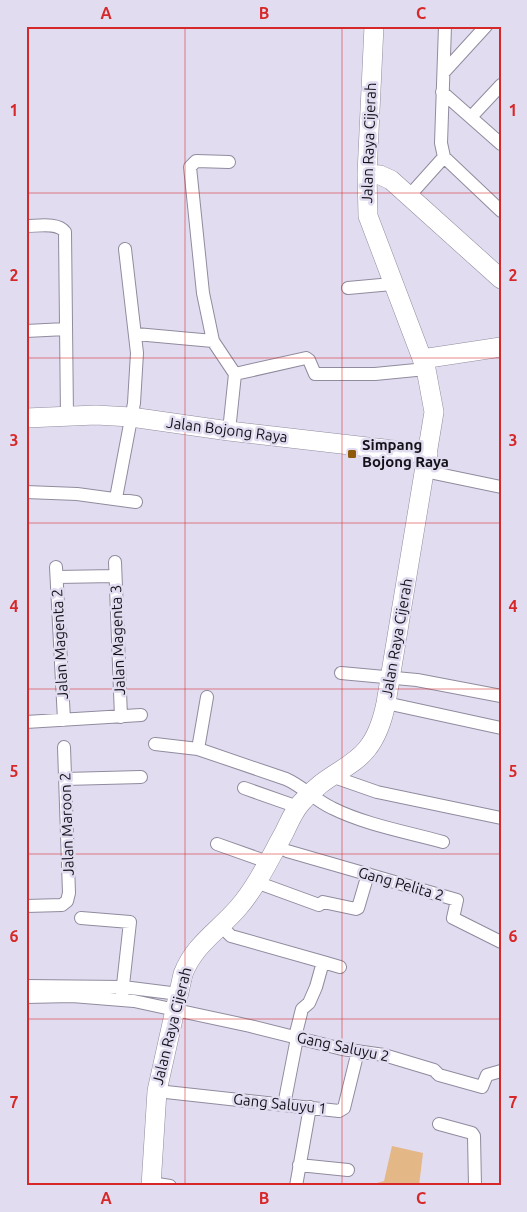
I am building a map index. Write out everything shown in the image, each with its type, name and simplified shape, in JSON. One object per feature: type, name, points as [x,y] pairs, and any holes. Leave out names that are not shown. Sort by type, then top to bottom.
[{"type":"main road","name":"Jalan Raya Cijerah","points":[[151,1185],[156,1091],[189,958],[200,944],[238,907],[256,882],[303,801],[368,750],[382,722],[386,703],[434,412],[424,364],[392,284],[368,216],[367,174],[374,26]]},
{"type":"main road","points":[[367,174],[380,175],[391,180],[410,195],[501,279]]},
{"type":"main road","points":[[424,364],[501,347]]},
{"type":"main road","name":"Jalan Bojong Raya","points":[[26,418],[67,416],[132,417],[426,462]]},
{"type":"street","points":[[445,26],[440,144],[444,157],[501,211]]},
{"type":"street","points":[[444,72],[486,26]]},
{"type":"street","points":[[472,116],[501,85]]},
{"type":"street","points":[[442,92],[472,116],[501,144]]},
{"type":"street","points":[[410,195],[444,157]]},
{"type":"street","points":[[229,162],[196,161],[190,167],[203,293],[213,340],[235,374],[229,431]]},
{"type":"street","points":[[26,226],[57,227],[62,228],[65,232],[67,416]]},
{"type":"street","points":[[116,498],[132,417],[137,353],[125,249]]},
{"type":"street","points":[[348,288],[392,284]]},
{"type":"street","points":[[26,331],[66,329]]},
{"type":"street","points":[[136,334],[213,340]]},
{"type":"street","points":[[235,374],[306,358],[309,360],[315,374],[375,374],[424,364]]},
{"type":"street","points":[[426,462],[501,487]]},
{"type":"street","points":[[26,492],[116,498],[136,502]]},
{"type":"street","name":"Jalan Magenta 3","points":[[115,562],[121,717]]},
{"type":"street","name":"Jalan Magenta 2","points":[[64,720],[57,572],[115,576]]},
{"type":"street","points":[[341,672],[390,679],[417,680],[501,696]]},
{"type":"street","points":[[198,749],[207,696]]},
{"type":"street","points":[[386,703],[501,728]]},
{"type":"street","points":[[26,722],[140,715]]},
{"type":"street","points":[[155,744],[198,749],[286,779],[299,785],[303,801]]},
{"type":"street","name":"Jalan Maroon 2","points":[[26,906],[62,905],[67,901],[69,893],[64,747]]},
{"type":"street","points":[[65,779],[141,777]]},
{"type":"street","points":[[334,777],[377,792],[501,818]]},
{"type":"street","points":[[244,788],[332,808],[388,827],[443,842]]},
{"type":"street","name":"Gang Pelita 2","points":[[217,844],[273,854],[287,851],[457,900],[453,918],[500,941]]},
{"type":"street","points":[[256,882],[319,905],[323,902],[356,909],[358,908],[368,874]]},
{"type":"street","points":[[81,918],[130,922],[122,993]]},
{"type":"street","points":[[220,925],[231,936],[340,967]]},
{"type":"street","points":[[284,1104],[302,1009],[309,1003],[316,987],[322,962]]},
{"type":"street","points":[[26,986],[122,993]]},
{"type":"street","points":[[26,997],[122,993]]},
{"type":"street","name":"Gang Saluyu 2","points":[[122,993],[177,1001],[296,1037],[384,1055],[434,1070],[439,1075],[482,1087],[487,1075],[501,1071]]},
{"type":"street","name":"Gang Saluyu 1","points":[[156,1091],[339,1111],[344,1108],[358,1051]]},
{"type":"street","points":[[296,1186],[310,1107]]},
{"type":"street","points":[[439,1124],[474,1136],[475,1186]]},
{"type":"street","points":[[299,1166],[348,1170]]},
{"type":"street","points":[[151,1185],[170,1186]]},
{"type":"shaded area","points":[[392,1146],[423,1153],[419,1186],[366,1186],[384,1181]]},
{"type":"place","name":"Simpang Bojong Raya","points":[[352,454]]}]
